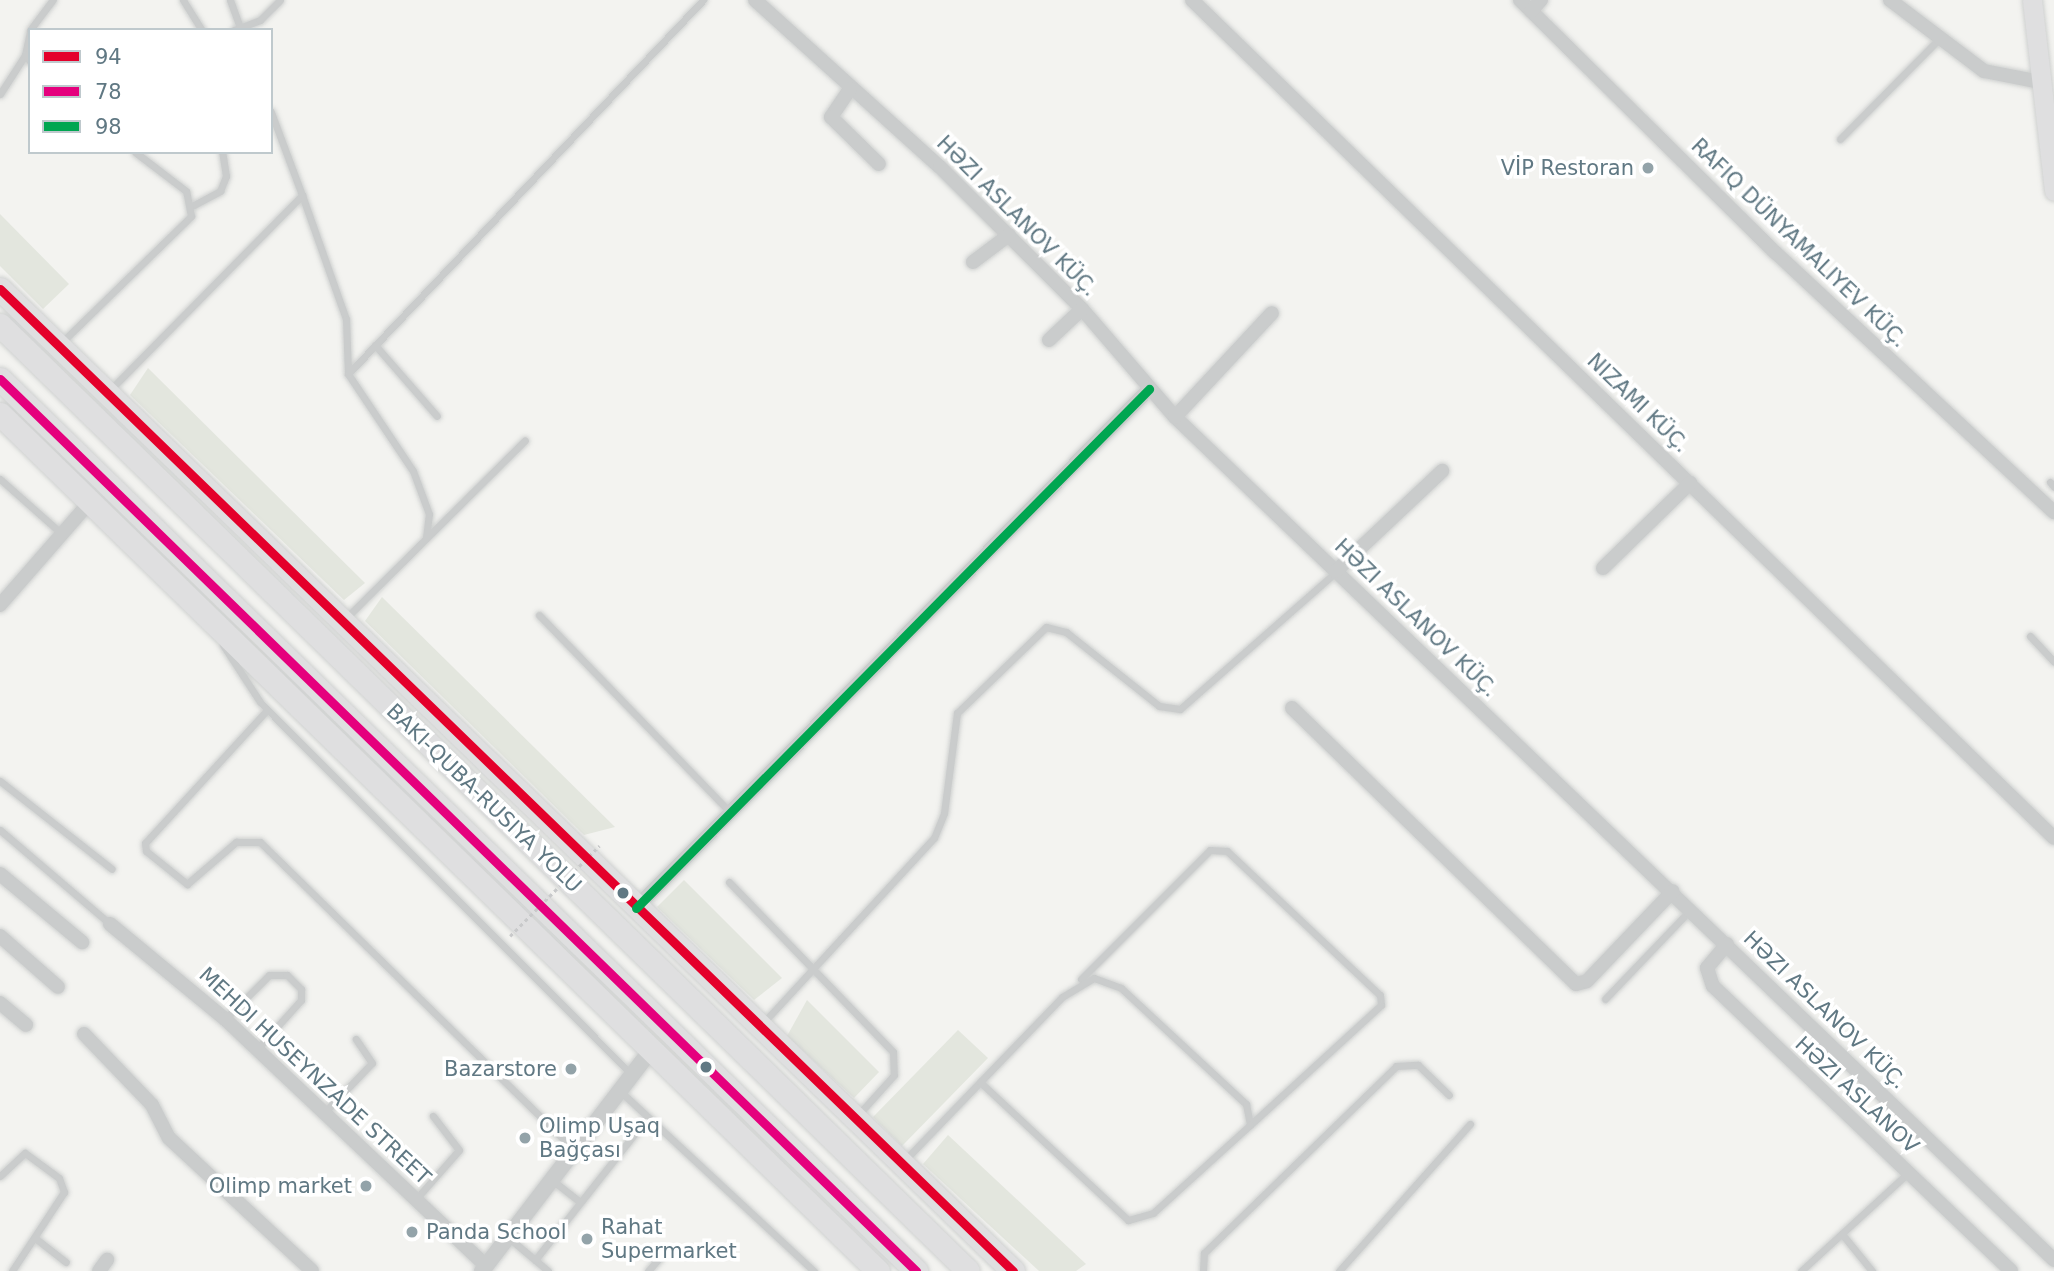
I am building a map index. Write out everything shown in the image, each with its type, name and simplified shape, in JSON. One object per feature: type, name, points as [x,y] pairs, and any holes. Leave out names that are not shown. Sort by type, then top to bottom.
[{"type":"highway","points":[[0,289],[758,1029],[1013,1271]]},
{"type":"highway","points":[[0,325],[968,1271]]},
{"type":"highway","points":[[0,379],[916,1271]]},
{"type":"highway","points":[[0,414],[878,1271]]},
{"type":"main road","points":[[2032,0],[2045,55],[2040,82],[2054,191]]},
{"type":"street","name":"HƏZI ASLANOV KÜÇ.","points":[[755,0],[1009,236],[1082,309],[1175,416],[1692,909],[2054,1260]]},
{"type":"street","name":"NIZAMI KÜÇ.","points":[[1192,0],[2054,838]]},
{"type":"street","points":[[1890,0],[1984,71],[2040,82]]},
{"type":"street","points":[[1530,4],[1776,253],[2054,512]]},
{"type":"street","points":[[850,89],[831,117],[879,164]]},
{"type":"street","points":[[974,262],[1009,236]]},
{"type":"street","points":[[1049,340],[1082,309]]},
{"type":"street","points":[[1175,416],[1272,313]]},
{"type":"street","points":[[636,908],[1149,389]]},
{"type":"street","points":[[1336,571],[1442,471]]},
{"type":"street","points":[[1603,568],[1690,483]]},
{"type":"street","points":[[0,605],[90,502]]},
{"type":"street","points":[[1292,708],[1576,984],[1587,981],[1673,891]]},
{"type":"street","points":[[0,874],[82,942]]},
{"type":"street","name":"MEHDI HUSEYNZADЕ STREET","points":[[110,924],[225,1019],[415,1199],[484,1269]]},
{"type":"street","points":[[0,936],[58,987]]},
{"type":"street","name":"HƏZI ASLANOV","points":[[1727,944],[1707,968],[1713,986],[2011,1271]]},
{"type":"street","points":[[0,1003],[26,1025]]},
{"type":"street","points":[[84,1034],[152,1105],[169,1138],[312,1271]]},
{"type":"street","points":[[484,1269],[652,1049]]},
{"type":"lane","points":[[32,28],[52,0]]},
{"type":"lane","points":[[183,0],[201,28]]},
{"type":"lane","points":[[230,0],[239,28]]},
{"type":"lane","points":[[240,28],[280,0]]},
{"type":"lane","points":[[348,374],[703,0]]},
{"type":"lane","points":[[1840,139],[1939,39]]},
{"type":"lane","points":[[0,94],[27,58]]},
{"type":"lane","points":[[273,117],[346,318],[348,374],[413,471],[429,514],[426,538]]},
{"type":"lane","points":[[58,346],[191,216],[194,205],[186,191],[138,154]]},
{"type":"lane","points":[[194,205],[220,191],[226,176],[222,154]]},
{"type":"lane","points":[[107,393],[302,195]]},
{"type":"lane","points":[[375,345],[437,416]]},
{"type":"lane","points":[[341,624],[525,440]]},
{"type":"lane","points":[[0,479],[62,534]]},
{"type":"lane","points":[[758,1029],[934,838],[944,813],[957,713],[1046,627],[1066,632],[1159,706],[1180,709],[1336,571]]},
{"type":"lane","points":[[200,608],[267,710],[632,1075]]},
{"type":"lane","points":[[539,615],[729,811]]},
{"type":"lane","points":[[2030,636],[2054,662]]},
{"type":"lane","points":[[267,710],[148,839],[146,851],[187,884],[236,842],[260,842],[574,1149]]},
{"type":"lane","points":[[0,781],[112,869]]},
{"type":"lane","points":[[0,831],[110,924]]},
{"type":"lane","points":[[901,1164],[980,1082],[1080,980],[1210,850],[1227,851],[1380,995],[1381,1005],[1153,1213],[1128,1220],[980,1082]]},
{"type":"lane","points":[[729,882],[814,967],[897,1063],[853,1121]]},
{"type":"lane","points":[[1605,999],[1692,909]]},
{"type":"lane","points":[[225,1019],[270,975],[287,975],[301,989],[301,1000],[257,1049]]},
{"type":"lane","points":[[1080,980],[1110,980],[1121,988],[1246,1104],[1250,1125]]},
{"type":"lane","points":[[324,1113],[372,1063],[356,1039]]},
{"type":"lane","points":[[1203,1271],[1204,1253],[1396,1066],[1418,1065],[1449,1095]]},
{"type":"lane","points":[[620,1091],[814,1271]]},
{"type":"lane","points":[[415,1199],[459,1150],[433,1116]]},
{"type":"lane","points":[[535,1260],[648,1117]]},
{"type":"lane","points":[[1339,1271],[1471,1124]]},
{"type":"lane","points":[[0,1176],[25,1153],[62,1184],[63,1198],[12,1271]]},
{"type":"lane","points":[[1801,1271],[1909,1172]]},
{"type":"lane","points":[[551,1180],[580,1202]]},
{"type":"lane","points":[[1842,1234],[1872,1271]]},
{"type":"lane","points":[[35,1238],[66,1262]]},
{"type":"lane","points":[[508,1238],[548,1271]]},
{"type":"lane","points":[[648,1271],[660,1257]]},
{"type":"path","points":[[510,936],[599,846]]},
{"type":"shaded area","points":[[0,214],[69,284],[43,309],[0,266]]},
{"type":"shaded area","points":[[148,368],[365,583],[344,600],[130,395]]},
{"type":"shaded area","points":[[382,597],[615,827],[584,835],[365,621]]},
{"type":"shaded area","points":[[684,880],[782,978],[754,1000],[657,907]]},
{"type":"shaded area","points":[[807,1000],[879,1072],[854,1098],[787,1036]]},
{"type":"shaded area","points":[[958,1030],[988,1058],[902,1146],[873,1117]]},
{"type":"shaded area","points":[[948,1135],[1086,1264],[1076,1271],[1039,1271],[923,1164]]},
{"type":"transit line","name":"94","points":[[0,289],[1013,1271]]},
{"type":"transit line","name":"78","points":[[0,379],[916,1271]]},
{"type":"transit line","name":"98","points":[[636,908],[1149,389]]},
{"type":"place","name":"VİP Restoran","points":[[1648,168]]},
{"type":"place","name":"Bazarstore","points":[[571,1069]]},
{"type":"place","name":"Olimp Uşaq Bağçası","points":[[525,1138]]},
{"type":"place","name":"Olimp market","points":[[366,1186]]},
{"type":"place","name":"Panda School","points":[[412,1232]]},
{"type":"place","name":"Rahat Supermarket","points":[[587,1239]]}]
